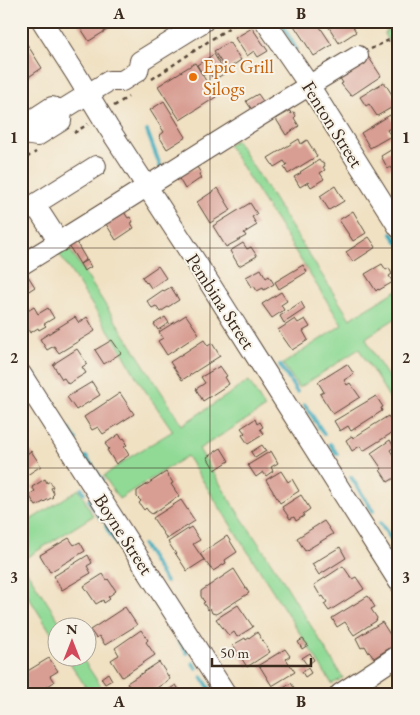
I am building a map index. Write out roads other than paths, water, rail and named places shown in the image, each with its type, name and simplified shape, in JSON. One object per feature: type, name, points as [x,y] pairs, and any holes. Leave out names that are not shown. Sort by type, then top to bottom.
[{"type":"street","name":"Pembina Street","points":[[42,21],[146,188],[198,265],[399,582]]},
{"type":"street","points":[[22,135],[37,136],[61,120],[62,110],[109,81],[122,81],[138,71],[140,61],[203,21],[210,25],[216,21]]},
{"type":"street","name":"Fenton Street","points":[[265,21],[309,85],[399,228]]},
{"type":"street","points":[[21,265],[358,56]]},
{"type":"street","points":[[59,242],[28,209],[96,166]]},
{"type":"street","name":"Boyne Street","points":[[21,374],[226,694]]},
{"type":"street","points":[[340,694],[399,656]]},
{"type":"waterway","points":[[280,21],[296,49]]},
{"type":"waterway","points":[[147,131],[161,168]]},
{"type":"waterway","points":[[392,234],[399,244]]},
{"type":"waterway","points":[[21,355],[27,364]]},
{"type":"waterway","points":[[280,365],[297,392]]},
{"type":"waterway","points":[[36,378],[40,385]]},
{"type":"waterway","points":[[21,393],[27,403]]},
{"type":"waterway","points":[[50,400],[61,417]]},
{"type":"waterway","points":[[305,405],[324,434]]},
{"type":"waterway","points":[[69,429],[76,440]]},
{"type":"waterway","points":[[330,444],[337,454]]},
{"type":"waterway","points":[[86,457],[102,480]]},
{"type":"waterway","points":[[351,477],[373,511]]},
{"type":"waterway","points":[[82,489],[84,493]]},
{"type":"waterway","points":[[89,500],[101,519]]},
{"type":"waterway","points":[[380,523],[392,540]]},
{"type":"waterway","points":[[106,526],[108,530]]},
{"type":"waterway","points":[[109,532],[140,579]]},
{"type":"waterway","points":[[143,545],[166,582]]},
{"type":"waterway","points":[[155,602],[169,624]]},
{"type":"waterway","points":[[178,639],[187,653]]},
{"type":"waterway","points":[[193,663],[196,668]]},
{"type":"waterway","points":[[202,677],[213,694]]},
{"type":"place","name":"Epic Grill Silogs","points":[[193,77]]}]
